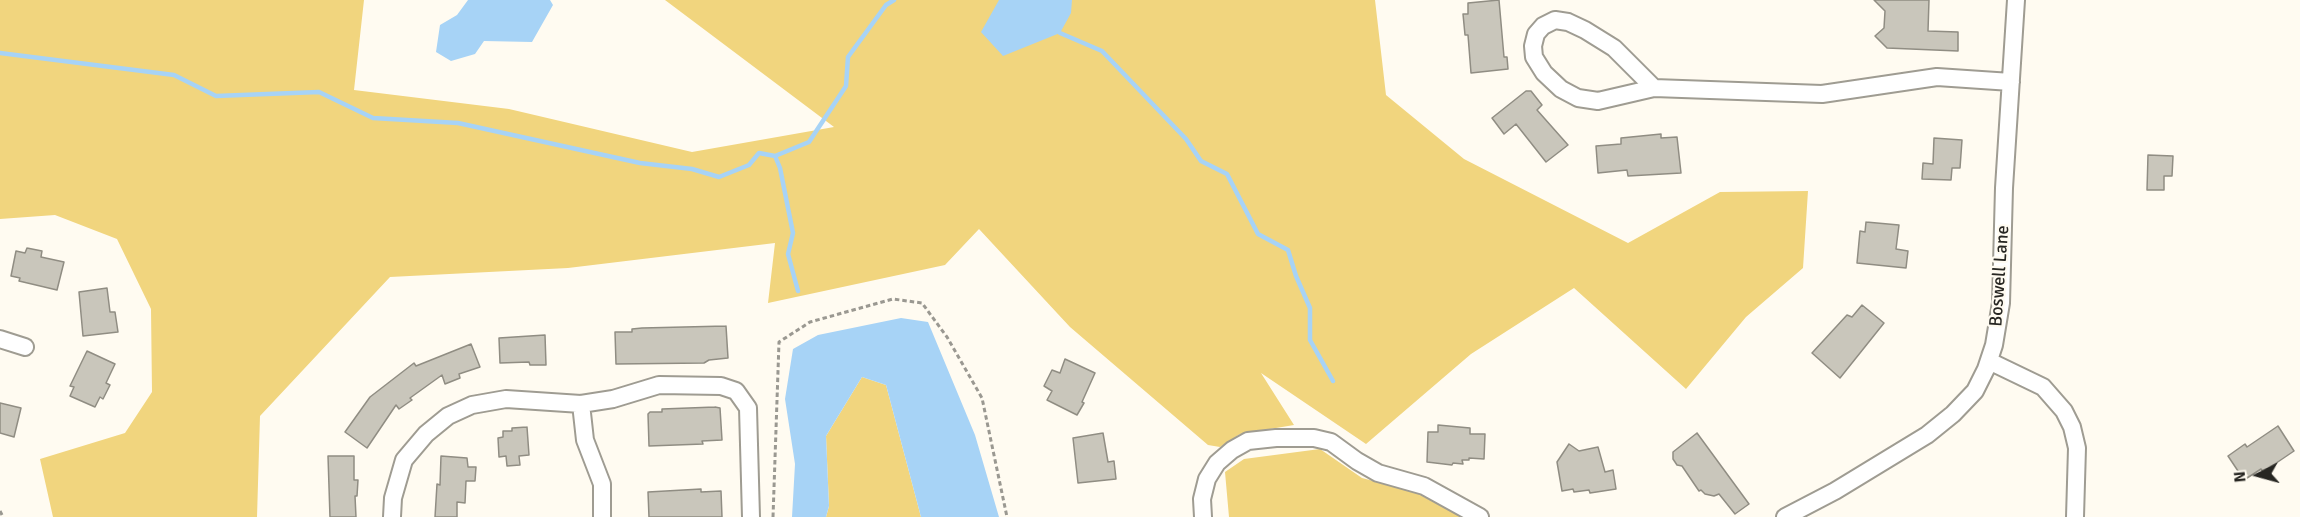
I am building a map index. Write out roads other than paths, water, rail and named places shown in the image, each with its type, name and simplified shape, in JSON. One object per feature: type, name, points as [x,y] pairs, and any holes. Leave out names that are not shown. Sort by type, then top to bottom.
[{"type":"street","name":"Boswell Lane","points":[[1785,517],[1835,491],[1927,435],[1953,414],[1975,391],[1989,361],[2001,303],[2004,188],[2016,0]]},
{"type":"street","points":[[1654,88],[1614,48],[1568,22],[1555,20],[1543,26],[1536,34],[1533,46],[1534,57],[1544,73],[1561,89],[1578,98],[1598,101],[1654,88],[1822,94],[1937,77],[2011,82]]},
{"type":"street","points":[[0,339],[25,347]]},
{"type":"street","points":[[1989,361],[2043,387],[2064,411],[2072,427],[2077,448],[2075,517]]},
{"type":"street","points":[[392,517],[393,498],[404,460],[426,434],[448,416],[472,405],[506,399],[581,404],[613,399],[659,385],[721,386],[736,391],[748,408],[751,517]]},
{"type":"street","points":[[581,404],[585,440],[602,484],[602,517]]},
{"type":"street","points":[[1203,517],[1202,499],[1207,479],[1216,463],[1232,450],[1248,441],[1314,438],[1331,441],[1357,461],[1378,473],[1424,486],[1480,517]]},
{"type":"water","points":[[468,0],[550,0],[553,5],[532,42],[484,41],[475,54],[451,61],[436,52],[440,25],[457,15]]},
{"type":"water","points":[[999,0],[1072,0],[1071,13],[1060,33],[1003,56],[981,32]]},
{"type":"water","points":[[901,318],[928,322],[975,435],[999,517],[921,517],[886,385],[862,377],[826,436],[829,506],[826,517],[792,517],[795,464],[785,399],[793,349],[818,335]]},
{"type":"waterway","points":[[0,53],[174,75],[216,96],[319,92],[373,118],[458,123],[640,163],[692,169],[719,177],[749,165],[759,153],[775,156],[809,142],[846,86],[848,57],[886,5],[894,0]]},
{"type":"waterway","points":[[1060,33],[1102,51],[1186,139],[1201,161],[1227,174],[1258,234],[1288,250],[1310,308],[1310,340],[1333,381]]},
{"type":"waterway","points":[[775,156],[780,168],[793,233],[788,254],[798,291]]}]
